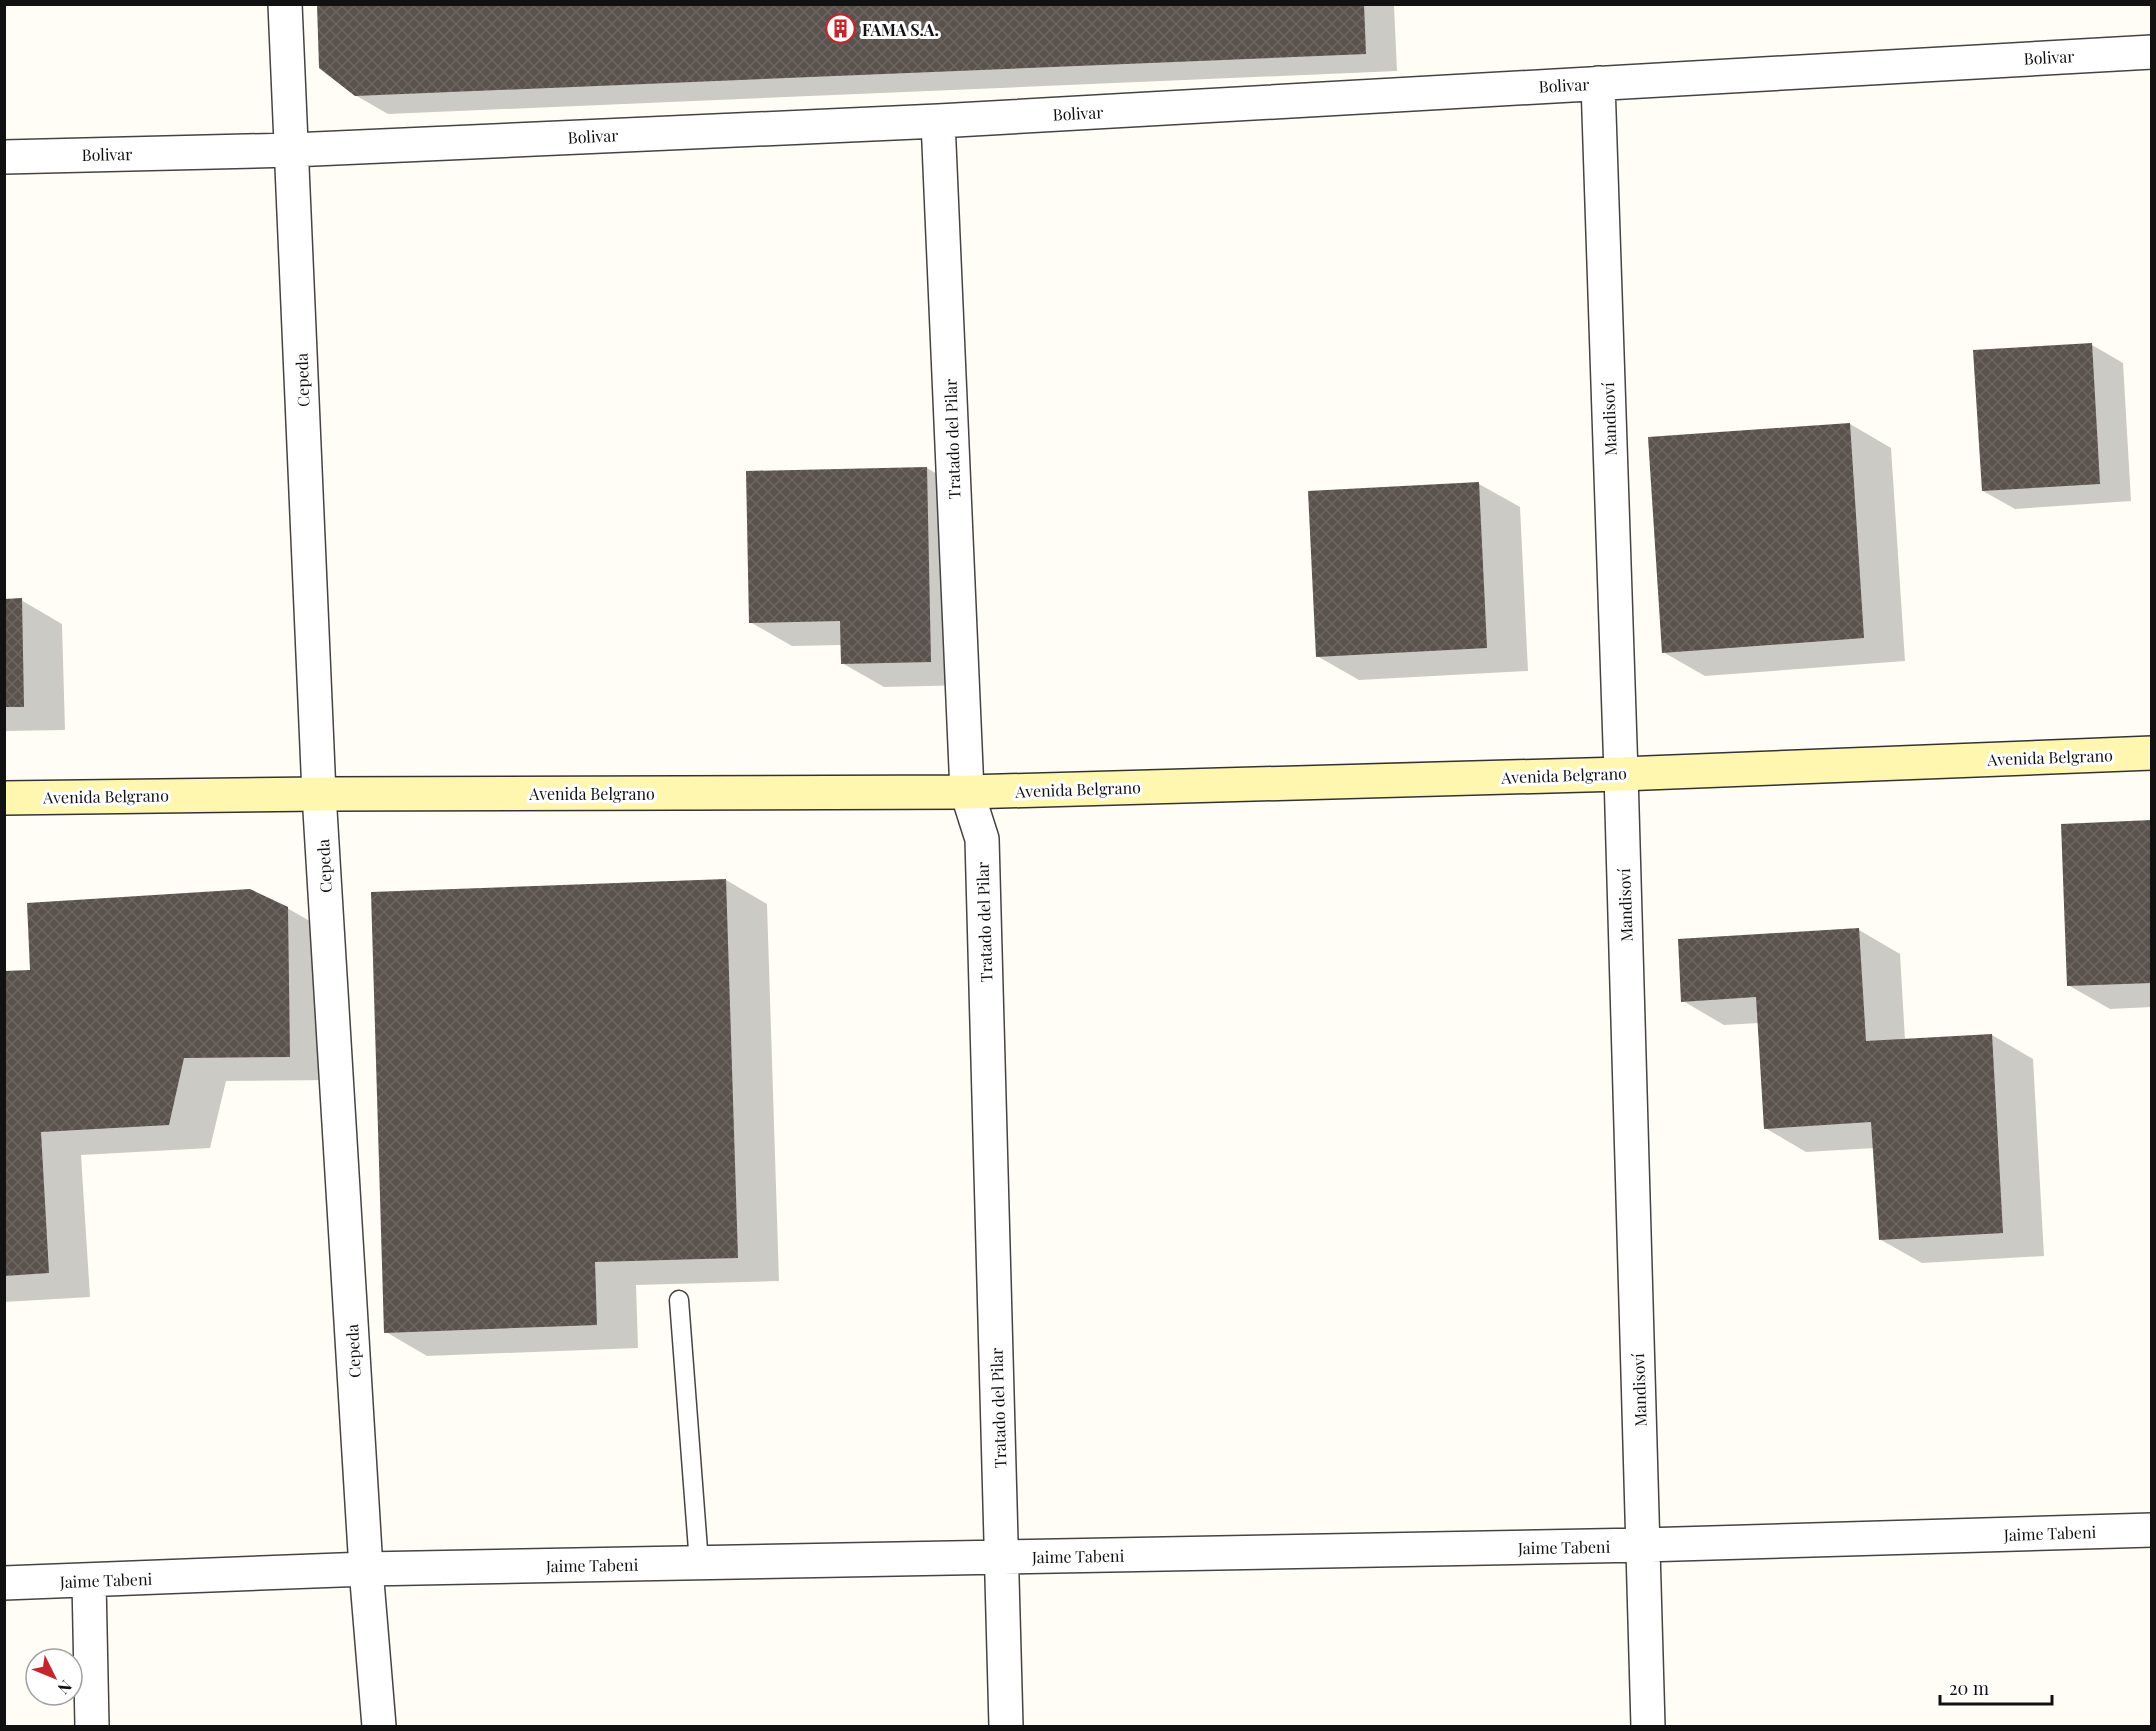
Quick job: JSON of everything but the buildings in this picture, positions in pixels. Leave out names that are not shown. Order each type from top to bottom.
[{"type":"main road","name":"Avenida Belgrano","points":[[4,798],[320,794],[967,792],[1621,774],[2151,753]]},
{"type":"street","name":"Cepeda","points":[[285,4],[320,794],[366,1569],[379,1726]]},
{"type":"street","name":"Bolivar","points":[[4,157],[292,150],[938,121],[2151,52]]},
{"type":"street","name":"Mandisoví","points":[[1598,83],[1621,774],[1648,1726]]},
{"type":"street","name":"Tratado del Pilar","points":[[938,121],[967,792],[982,839],[1006,1726]]},
{"type":"street","name":"Jaime Tabeni","points":[[4,1583],[366,1569],[1643,1545],[2151,1530]]},
{"type":"street","points":[[89,1581],[92,1726]]},
{"type":"lane","points":[[679,1300],[699,1563]]},
{"type":"place","name":"FAMA S.A.","points":[[841,29]]}]
